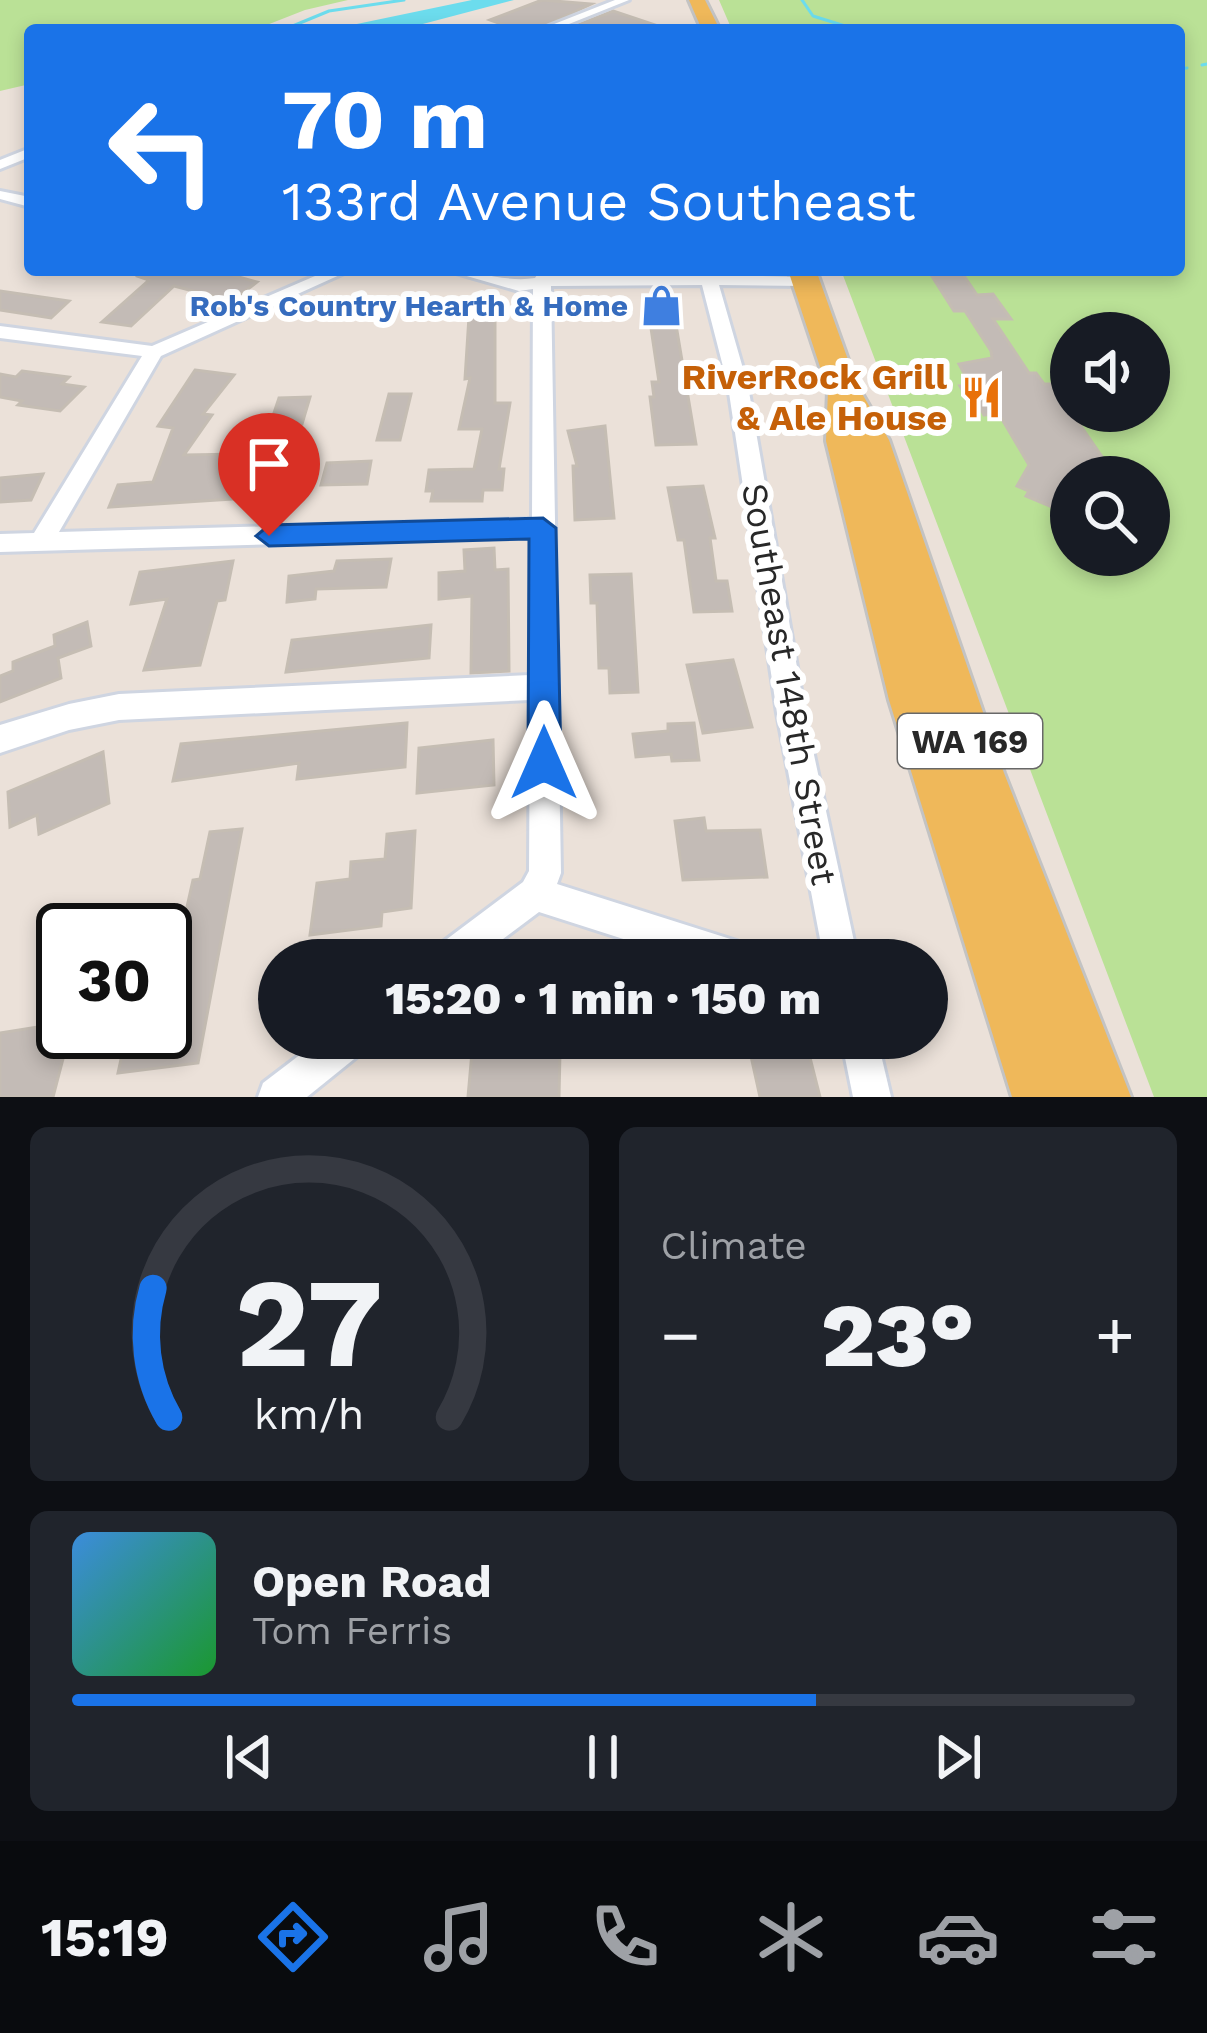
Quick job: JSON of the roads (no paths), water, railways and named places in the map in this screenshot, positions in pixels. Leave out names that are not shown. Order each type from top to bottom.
[{"type":"main road","name":"WA 169","points":[[804,276],[841,385],[872,440],[980,773],[1100,1097]]},
{"type":"main road","name":"WA 169","points":[[841,385],[843,441],[912,700],[1043,1097]]},
{"type":"street","points":[[560,24],[624,0]]},
{"type":"street","points":[[0,332],[154,352],[326,276]]},
{"type":"street","points":[[475,939],[535,895],[545,873],[545,276],[519,286],[478,276]]},
{"type":"street","name":"Southeast 148th Street","points":[[705,276],[737,386],[790,712],[838,939]]},
{"type":"street","points":[[41,542],[154,352]]},
{"type":"street","points":[[0,543],[543,528]]},
{"type":"street","points":[[0,739],[119,707],[545,687]]},
{"type":"street","points":[[535,895],[676,939]]},
{"type":"street","points":[[277,1097],[324,1059]]},
{"type":"street","points":[[864,1059],[872,1097]]},
{"type":"water","points":[[472,0],[514,0],[423,24],[357,24]]},
{"type":"waterway","points":[[298,24],[329,11],[404,0]]},
{"type":"waterway","points":[[802,0],[813,16],[839,24]]},
{"type":"waterway","points":[[1202,65],[1207,64]]},
{"type":"place","name":"Rob's Country Hearth & Home","points":[[662,306]]},
{"type":"place","name":"RiverRock Grill & Ale House","points":[[981,397]]}]
